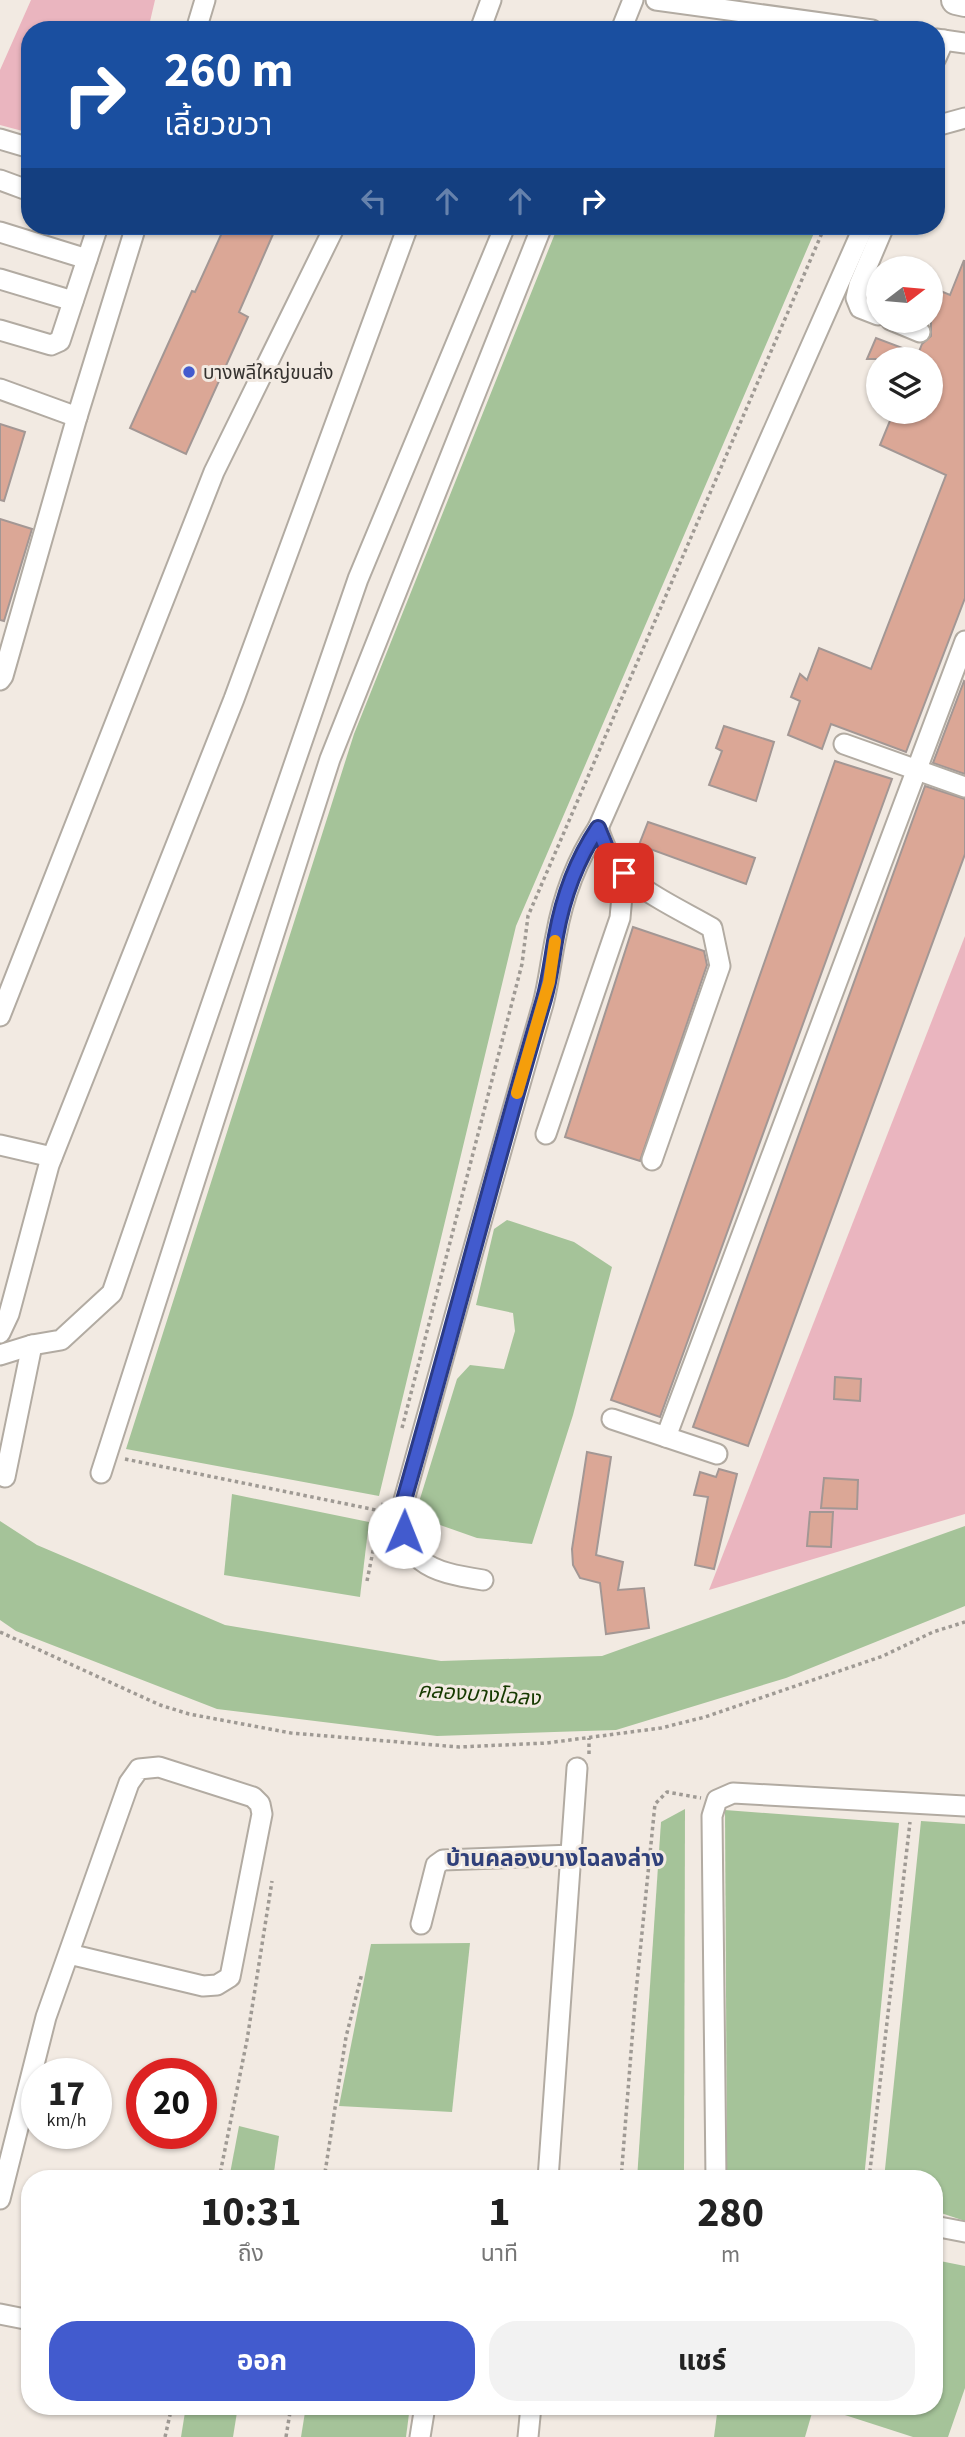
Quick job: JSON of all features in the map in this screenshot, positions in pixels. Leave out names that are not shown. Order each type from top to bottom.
[{"type":"highway","points":[[956,0],[965,2]]},
{"type":"street","points":[[199,21],[205,0]]},
{"type":"street","points":[[483,21],[491,0]]},
{"type":"street","points":[[624,21],[632,0]]},
{"type":"street","points":[[656,0],[807,21]]},
{"type":"street","points":[[945,40],[965,43]]},
{"type":"street","points":[[945,124],[965,118]]},
{"type":"street","points":[[0,139],[21,145]]},
{"type":"street","points":[[0,180],[21,188]]},
{"type":"street","points":[[0,232],[87,258]]},
{"type":"street","points":[[0,331],[51,345],[60,341],[95,235]]},
{"type":"street","points":[[0,680],[133,235]]},
{"type":"street","points":[[0,1016],[214,472],[331,235]]},
{"type":"street","points":[[0,1333],[9,1314],[52,1157],[234,699],[405,235]]},
{"type":"street","points":[[0,1355],[61,1340],[112,1293],[358,579],[501,235]]},
{"type":"street","points":[[101,1473],[330,759],[538,235]]},
{"type":"street","points":[[483,1580],[432,1569],[418,1558],[409,1546],[404,1532],[404,1500],[480,1219],[549,982],[556,935],[570,882],[582,853],[598,828],[860,235]]},
{"type":"street","points":[[871,256],[880,235]]},
{"type":"street","points":[[866,268],[856,298],[860,307],[866,310]]},
{"type":"street","points":[[0,279],[73,301]]},
{"type":"street","points":[[0,389],[77,417]]},
{"type":"street","points":[[666,1437],[965,641]]},
{"type":"street","points":[[844,744],[965,788]]},
{"type":"street","points":[[598,828],[609,855],[624,873],[639,885],[712,928],[720,966],[652,1160]]},
{"type":"street","points":[[546,1134],[620,918],[624,873]]},
{"type":"street","points":[[0,1145],[52,1157]]},
{"type":"street","points":[[5,1477],[32,1345]]},
{"type":"street","points":[[612,1419],[717,1454]]},
{"type":"street","points":[[0,2199],[46,2017],[129,1783],[139,1769],[159,1767],[253,1797],[260,1804],[262,1814],[230,1977],[218,1985],[203,1986],[69,1954]]},
{"type":"street","points":[[549,2170],[577,1768]]},
{"type":"street","points":[[716,2170],[712,1816],[717,1800],[733,1793],[965,1806]]},
{"type":"street","points":[[421,1924],[436,1866],[443,1860],[452,1857],[572,1855]]},
{"type":"street","points":[[943,2228],[965,2232]]},
{"type":"street","points":[[0,2314],[21,2318]]},
{"type":"street","points":[[420,2437],[424,2415]]},
{"type":"street","points":[[528,2437],[530,2415]]},
{"type":"path","points":[[401,1431],[522,964],[528,916],[821,235]]},
{"type":"path","points":[[123,1459],[381,1511]]},
{"type":"path","points":[[367,1581],[384,1498]]},
{"type":"path","points":[[0,1632],[160,1705],[189,1714],[291,1733],[459,1747],[547,1743],[661,1728],[705,1717],[883,1656],[933,1632],[965,1622]]},
{"type":"path","points":[[622,2170],[655,1804],[667,1792],[717,1800]]},
{"type":"path","points":[[870,2170],[912,1803]]},
{"type":"path","points":[[221,2170],[247,2040],[272,1881]]},
{"type":"path","points":[[325,2170],[345,2037],[362,1973]]},
{"type":"path","points":[[165,2437],[170,2415]]},
{"type":"path","points":[[286,2437],[290,2415]]},
{"type":"shaded area","points":[[31,0],[155,0],[150,21],[22,21]]},
{"type":"shaded area","points":[[21,23],[21,131],[0,125],[0,70]]},
{"type":"shaded area","points":[[965,936],[965,1514],[709,1590]]},
{"type":"water","points":[[554,235],[813,235],[516,926],[379,1496],[126,1449],[354,734]]},
{"type":"water","points":[[507,1220],[574,1242],[612,1267],[573,1415],[532,1544],[477,1538],[423,1519],[419,1502],[457,1379],[470,1365],[504,1369],[515,1331],[513,1313],[476,1305],[494,1229]]},
{"type":"water","points":[[232,1494],[369,1522],[360,1597],[224,1575]]},
{"type":"water","name":"คลองบางโฉลง","points":[[0,1521],[37,1545],[225,1625],[441,1661],[602,1656],[965,1526],[965,1606],[786,1678],[616,1730],[437,1736],[217,1709],[16,1631],[0,1620]]},
{"type":"water","points":[[685,1809],[684,2170],[638,2170],[661,1822]]},
{"type":"water","points":[[725,1810],[899,1823],[865,2170],[727,2170]]},
{"type":"water","points":[[921,1821],[965,1824],[965,2221],[943,2214],[943,2170],[885,2170]]},
{"type":"water","points":[[470,1943],[452,2112],[339,2106],[371,1944]]},
{"type":"water","points":[[239,2126],[279,2136],[274,2170],[231,2170]]},
{"type":"water","points":[[943,2262],[965,2266],[965,2388],[948,2437],[913,2437],[845,2415],[943,2415]]},
{"type":"water","points":[[185,2415],[237,2415],[233,2437],[181,2437]]},
{"type":"water","points":[[305,2415],[409,2415],[406,2437],[301,2437]]},
{"type":"water","points":[[717,2415],[811,2415],[805,2437],[714,2437]]},
{"type":"building","name":"บางพลีใหญ่ขนส่ง","points":[[221,235],[273,235],[239,312],[248,317],[186,454],[130,428],[192,291],[195,292]]},
{"type":"building","points":[[964,260],[965,598],[906,752],[831,724],[822,749],[788,735],[800,701],[791,697],[800,674],[807,680],[819,648],[871,669],[946,475],[880,445],[889,424],[943,424],[943,347],[921,347],[931,333],[943,333],[943,292],[950,295]]},
{"type":"building","points":[[876,338],[900,347],[872,347]]},
{"type":"building","points":[[0,424],[25,432],[4,501],[0,500]]},
{"type":"building","points":[[0,519],[32,529],[4,621],[0,620]]},
{"type":"building","points":[[965,682],[965,774],[933,763]]},
{"type":"building","points":[[724,726],[774,742],[756,801],[709,785],[722,751],[716,748]]},
{"type":"building","points":[[835,761],[892,779],[660,1417],[611,1400]]},
{"type":"building","points":[[925,786],[965,799],[965,854],[748,1446],[693,1427]]},
{"type":"building","points":[[648,822],[755,858],[746,884],[639,845]]},
{"type":"building","points":[[633,927],[704,951],[707,965],[640,1161],[565,1137]]},
{"type":"building","points":[[835,1377],[861,1379],[860,1401],[834,1399]]},
{"type":"building","points":[[587,1452],[611,1457],[596,1555],[623,1562],[618,1590],[644,1588],[649,1628],[606,1634],[600,1583],[580,1578],[573,1565],[572,1549]]},
{"type":"building","points":[[719,1469],[737,1474],[714,1569],[695,1565],[708,1497],[694,1495],[700,1472],[716,1477]]},
{"type":"building","points":[[824,1478],[858,1480],[857,1509],[821,1508]]},
{"type":"building","points":[[810,1512],[833,1512],[831,1547],[807,1546]]},
{"type":"slow traffic","points":[[517,1093],[549,982],[555,941]]},
{"type":"place","name":"บางพลีใหญ่ขนส่ง","points":[[189,372]]},
{"type":"district","name":"บ้านคลองบางโฉลงล่าง","points":[[555,1858]]},
{"type":"route","points":[[404,1532],[404,1500],[480,1219],[549,982],[556,935],[570,882],[582,853],[598,828],[609,855],[624,873]]}]
